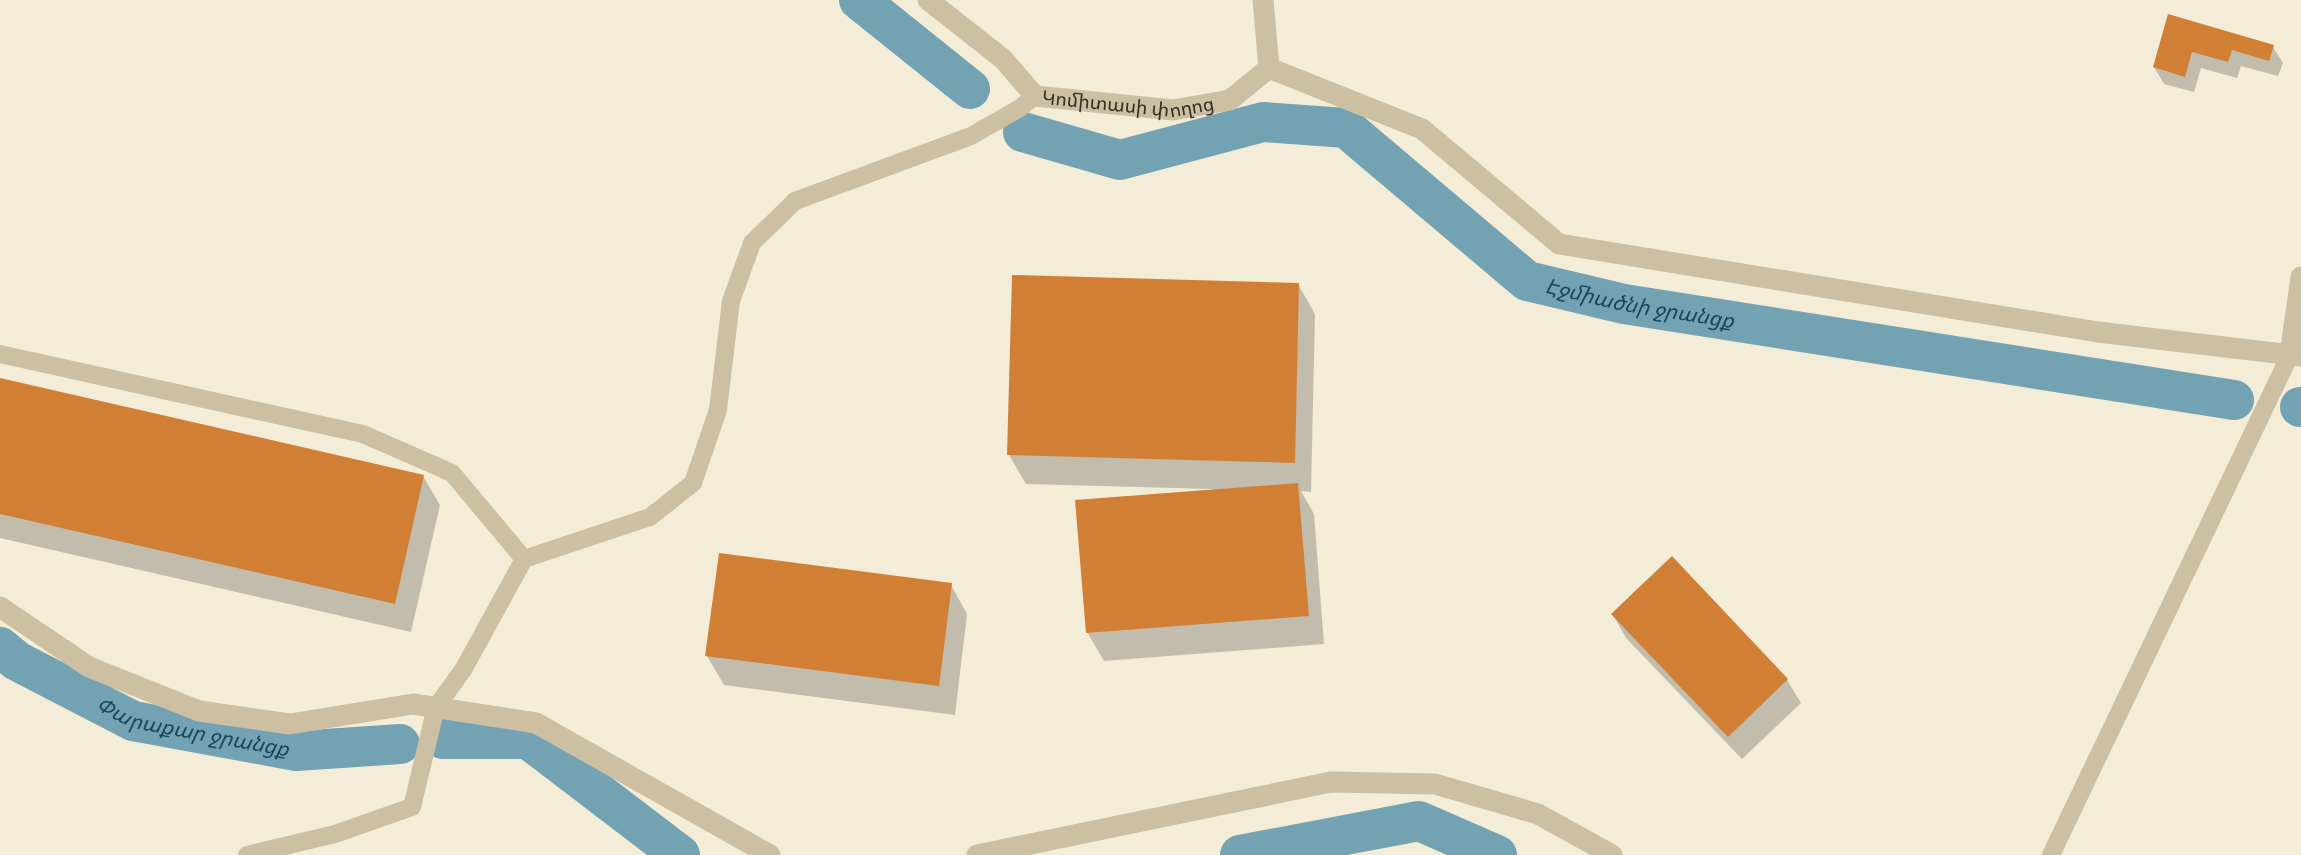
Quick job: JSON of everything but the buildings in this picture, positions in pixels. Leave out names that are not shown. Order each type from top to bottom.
[{"type":"street","name":"Կոմիտասի փողոց","points":[[928,0],[1003,59],[1035,96],[1172,110],[1230,100],[1269,68]]},
{"type":"street","points":[[1263,0],[1269,68],[1422,129],[1559,244],[2098,332],[2296,355],[2301,277]]},
{"type":"street","points":[[0,607],[89,667],[199,711],[290,724],[413,704],[536,723],[770,855]]},
{"type":"street","points":[[977,855],[1331,782],[1436,784],[1538,814],[1612,855]]},
{"type":"lane","points":[[247,855],[335,834],[412,807],[436,708],[463,670],[524,559],[650,517],[694,483],[718,410],[731,302],[752,243],[794,201],[971,136],[1020,108],[1035,96]]},
{"type":"lane","points":[[0,355],[363,435],[452,473],[524,559]]},
{"type":"lane","points":[[2051,855],[2296,355]]},
{"type":"waterway","name":"Էջմիածնի ջրանցք","points":[[859,0],[970,89]]},
{"type":"waterway","name":"Էջմիածնի ջրանցք","points":[[1023,132],[1120,160],[1263,122],[1346,128],[1527,281],[1624,304],[2234,400]]},
{"type":"waterway","name":"Փարաքար ջրանցք","points":[[0,647],[17,661],[133,721],[296,751],[400,744]]},
{"type":"waterway","name":"Փարաքար ջրանցք","points":[[443,739],[528,739],[680,855]]},
{"type":"waterway","name":"Փարաքար ջրանցք","points":[[1240,855],[1419,821],[1497,855]]}]
